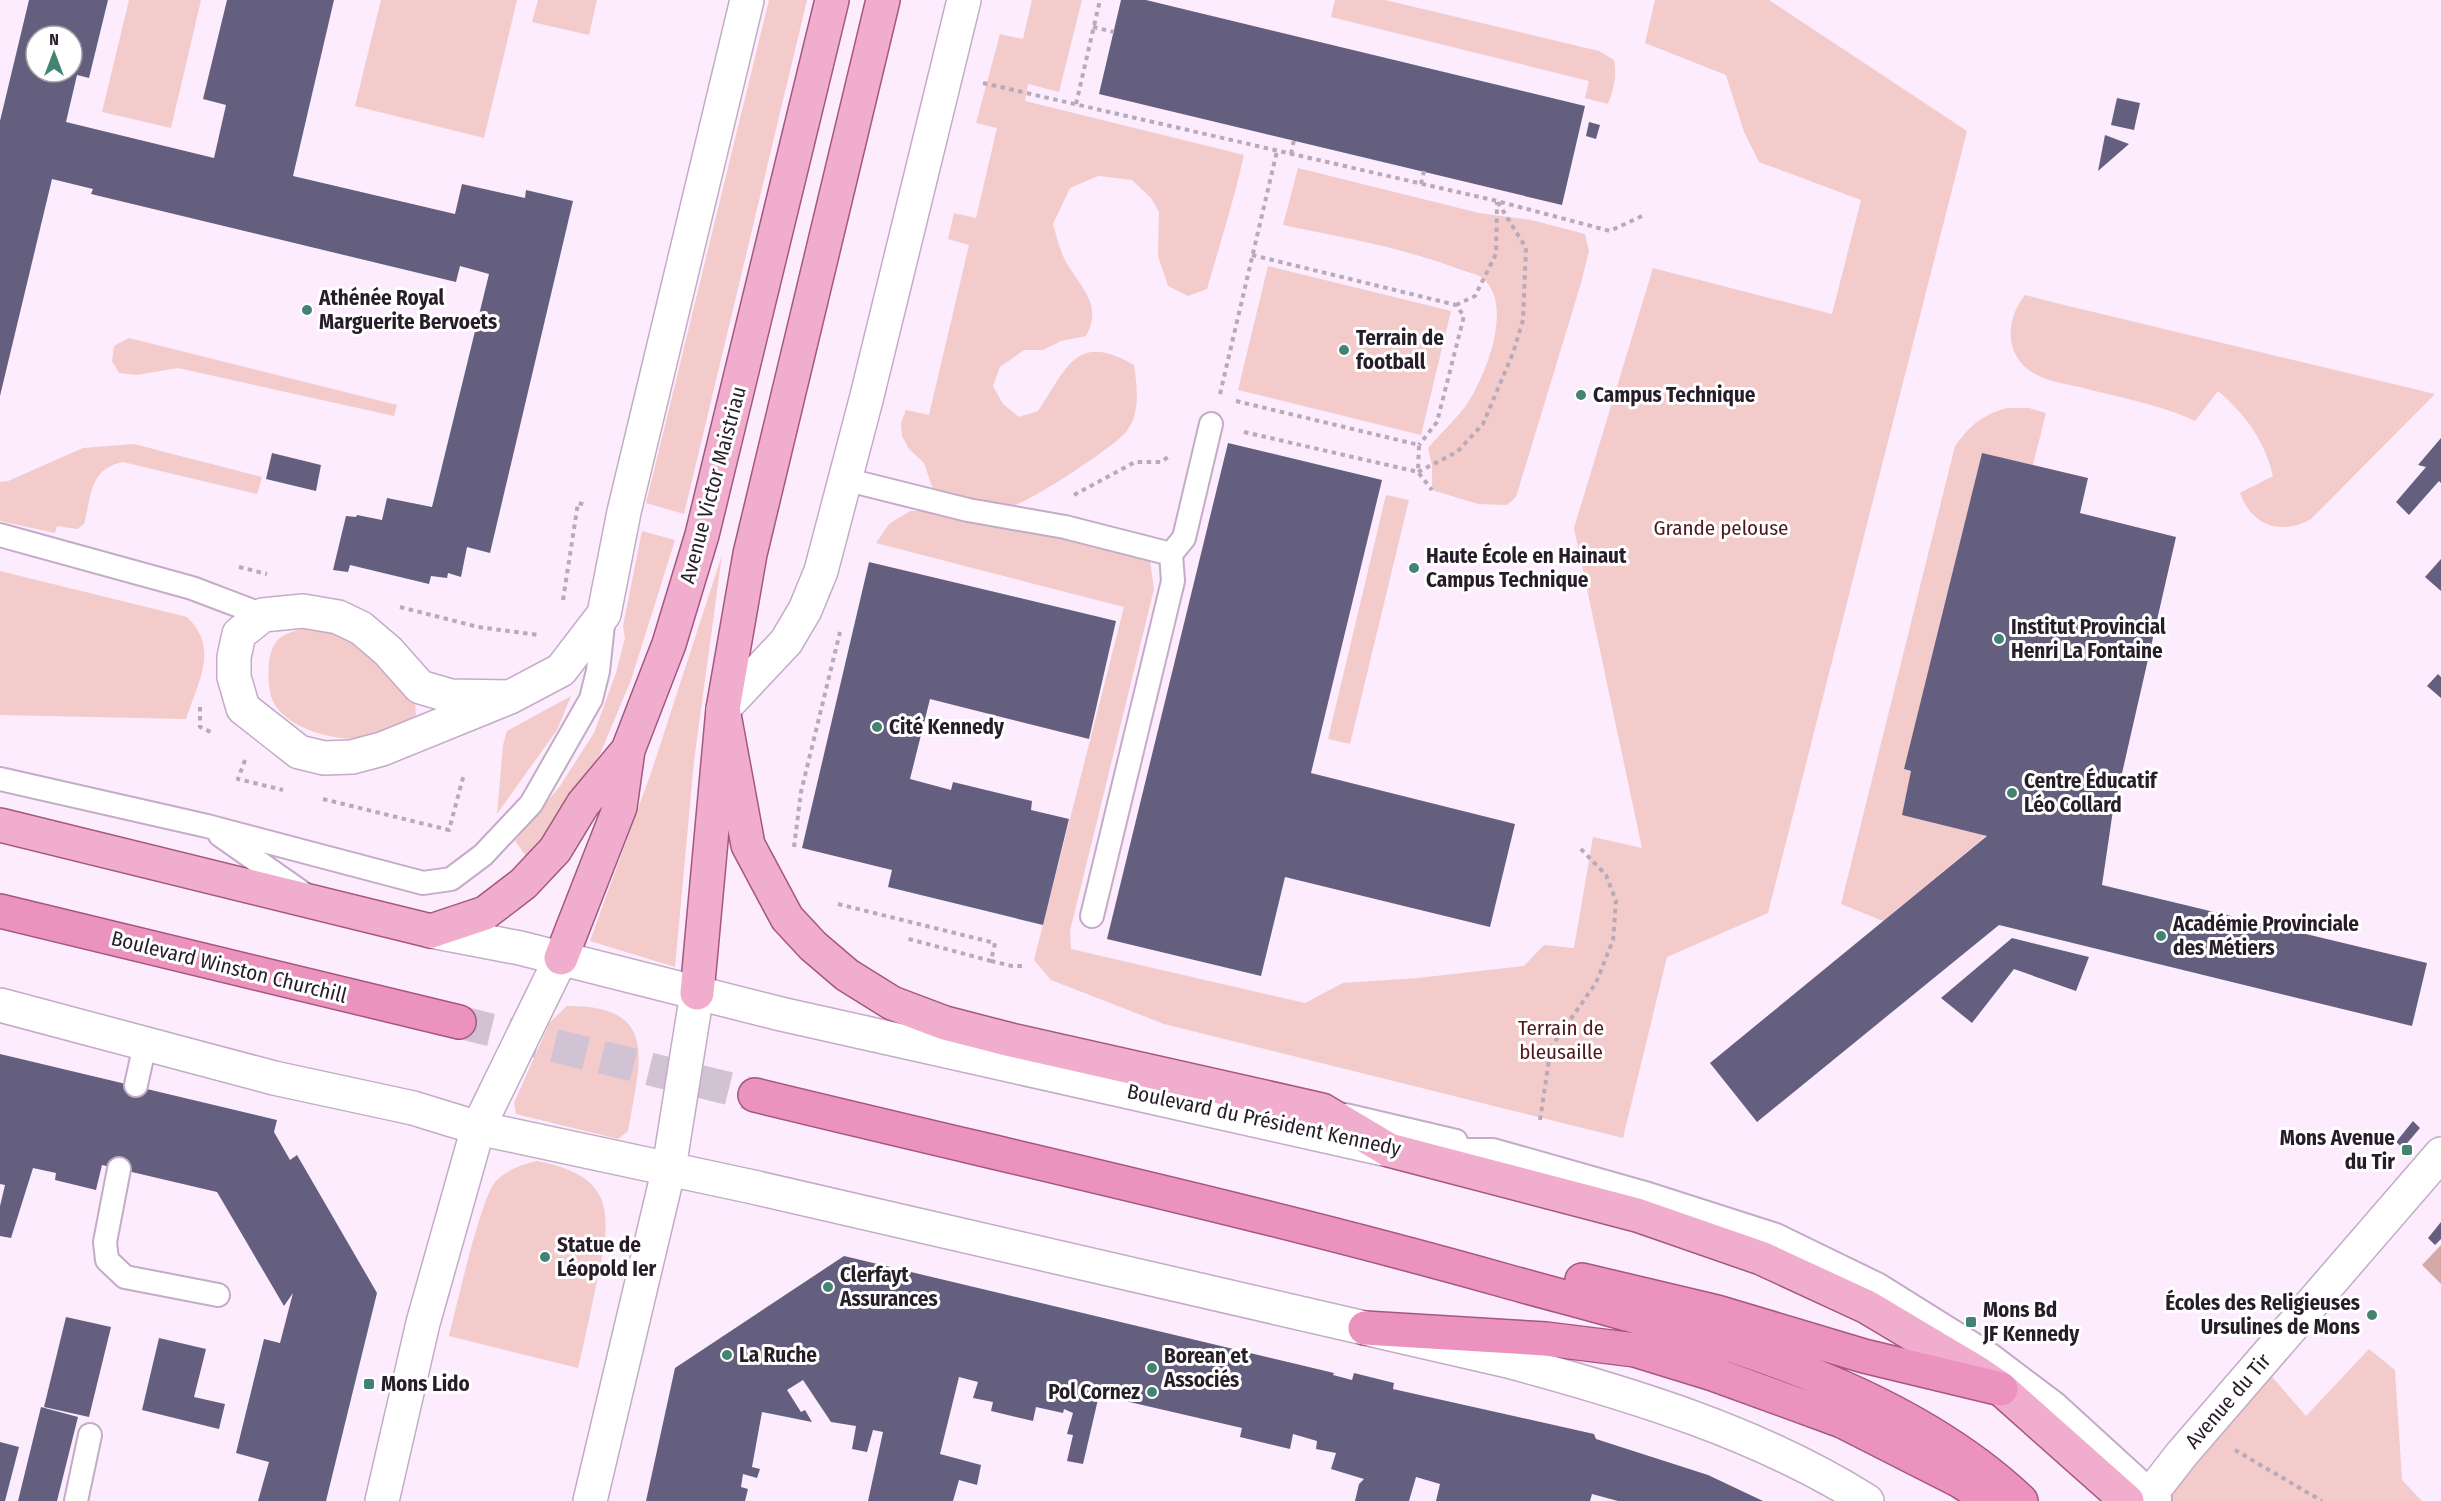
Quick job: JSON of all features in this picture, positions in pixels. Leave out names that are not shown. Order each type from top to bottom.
[{"type":"highway","name":"Boulevard Winston Churchill","points":[[0,911],[459,1022]]},
{"type":"highway","points":[[755,1095],[1382,1246],[1730,1343],[1856,1395],[1952,1445],[2021,1501]]},
{"type":"highway","points":[[1382,1246],[1527,1266],[1717,1312],[1864,1356],[2001,1389]]},
{"type":"highway","points":[[1365,1328],[1546,1339],[1635,1350],[1713,1374],[1842,1421],[1960,1481],[1991,1501]]},
{"type":"main road","name":"Avenue Victor Maistriau","points":[[561,958],[620,807],[628,750],[669,645],[702,535],[831,0]]},
{"type":"main road","points":[[697,993],[723,709],[750,554],[883,0]]},
{"type":"main road","points":[[723,709],[748,845],[786,918],[813,946],[847,975],[892,1003],[945,1023],[1322,1110],[1389,1150],[1637,1215],[1761,1258],[1867,1307],[1976,1372],[2142,1498]]},
{"type":"main road","points":[[0,825],[431,931],[485,913],[523,884],[555,850],[583,804],[628,750]]},
{"type":"street","points":[[510,697],[451,696],[420,687],[388,651],[361,628],[338,617],[303,611],[263,615],[239,634],[234,657],[234,677],[243,708],[299,752],[324,758],[352,757],[382,749],[510,697],[561,670],[604,614],[624,512],[747,0]]},
{"type":"street","points":[[723,709],[786,642],[805,609],[821,571],[866,400],[964,0]]},
{"type":"street","name":"Boulevard du Président Kennedy","points":[[431,931],[561,958],[781,1014],[1389,1150]]},
{"type":"street","points":[[382,1501],[423,1323],[478,1128],[561,958]]},
{"type":"street","points":[[590,1501],[669,1168],[697,993]]},
{"type":"street","points":[[0,1005],[274,1078],[413,1108],[478,1128],[669,1168],[1512,1362],[1610,1389],[1719,1428],[1825,1474],[1867,1501]]},
{"type":"street","name":"Avenue du Tir","points":[[2142,1498],[2441,1154]]},
{"type":"lane","points":[[1092,916],[1173,581],[1171,554],[1184,538],[1211,424]]},
{"type":"lane","points":[[844,479],[968,510],[1065,527],[1171,554]]},
{"type":"lane","points":[[0,536],[192,588],[263,615]]},
{"type":"lane","points":[[0,779],[207,826],[423,883],[451,879],[483,855],[531,804],[579,724],[591,699],[598,671],[604,614]]},
{"type":"lane","points":[[207,826],[316,903]]},
{"type":"lane","points":[[136,1085],[145,1044]]},
{"type":"lane","points":[[1322,1110],[1492,1150]]},
{"type":"lane","name":"Boulevard du Président Kennedy","points":[[1389,1150],[1492,1150],[1645,1192],[1776,1235],[1888,1290],[1962,1335],[2056,1404],[2142,1498]]},
{"type":"lane","points":[[119,1169],[105,1242],[107,1260],[125,1277],[218,1295]]},
{"type":"lane","name":"Boulevard du Président Kennedy","points":[[2001,1389],[2056,1404]]},
{"type":"lane","points":[[76,1501],[90,1435]]},
{"type":"path","points":[[1076,104],[1100,0]]},
{"type":"path","points":[[1093,27],[1114,32]]},
{"type":"path","points":[[945,74],[1497,201],[1610,231],[1642,216]]},
{"type":"path","points":[[1291,154],[1294,140]]},
{"type":"path","points":[[1277,151],[1219,397],[1419,445]]},
{"type":"path","points":[[1420,184],[1424,171]]},
{"type":"path","points":[[1456,305],[1475,296],[1496,254],[1497,201]]},
{"type":"path","points":[[1418,472],[1456,452],[1482,424],[1514,353],[1523,320],[1526,248],[1497,201]]},
{"type":"path","points":[[1252,255],[1456,305],[1464,315],[1437,422],[1419,445],[1418,472]]},
{"type":"path","points":[[1012,518],[1058,504],[1134,462],[1161,462],[1211,424],[1418,472],[1432,490]]},
{"type":"path","points":[[793,853],[801,792],[842,624]]},
{"type":"path","points":[[316,798],[449,830],[464,774]]},
{"type":"path","points":[[238,779],[293,792]]},
{"type":"path","points":[[1540,1120],[1551,1047],[1596,983],[1613,940],[1616,901],[1605,875],[1580,848]]},
{"type":"path","points":[[838,904],[995,944],[992,961]]},
{"type":"path","points":[[905,938],[1012,966],[1025,966]]},
{"type":"path","points":[[2217,1414],[2226,1445],[2322,1501]]},
{"type":"green space","points":[[129,0],[201,0],[171,128],[102,112]]},
{"type":"green space","points":[[381,0],[517,0],[484,138],[355,106]]},
{"type":"green space","points":[[538,0],[597,0],[589,35],[532,22]]},
{"type":"green space","points":[[769,0],[807,0],[684,514],[646,503]]},
{"type":"green space","points":[[1032,0],[1082,0],[1059,92],[1028,84],[1025,101],[1244,155],[1207,289],[1188,296],[1168,286],[1158,256],[1159,212],[1151,198],[1132,180],[1098,176],[1070,188],[1053,224],[1063,256],[1090,303],[1091,324],[1086,336],[1061,341],[1043,350],[1024,350],[1000,367],[993,386],[1003,404],[1019,417],[1038,411],[1057,381],[1075,359],[1086,353],[1099,352],[1114,355],[1134,365],[1137,400],[1131,425],[1119,439],[1089,461],[1035,496],[1020,503],[1002,506],[974,502],[939,490],[937,501],[924,463],[909,449],[902,436],[901,423],[906,410],[929,415],[969,245],[948,239],[954,213],[976,218],[997,128],[976,123],[1000,34],[1023,39]]},
{"type":"green space","points":[[1335,0],[1385,0],[1599,51],[1614,60],[1612,93],[1608,104],[1585,98],[1589,81],[1331,17]]},
{"type":"green space","name":"Grande pelouse","points":[[1655,0],[1769,0],[1967,131],[1768,913],[1667,957],[1623,1138],[1164,1024],[1051,980],[1034,960],[1124,607],[876,543],[889,524],[910,511],[935,511],[1064,537],[1150,561],[1154,589],[1070,931],[1071,949],[1305,1003],[1343,983],[1418,978],[1524,966],[1544,945],[1574,948],[1593,837],[1642,848],[1574,528],[1653,268],[1832,314],[1861,200],[1759,162],[1744,132],[1726,75],[1645,43]]},
{"type":"green space","points":[[1298,168],[1479,213],[1531,220],[1585,234],[1589,251],[1581,283],[1516,497],[1507,505],[1478,504],[1432,490],[1432,465],[1428,448],[1465,407],[1481,378],[1494,341],[1497,322],[1496,304],[1491,289],[1481,277],[1413,254],[1283,225]]},
{"type":"green space","name":"Terrain de football","points":[[1268,266],[1451,311],[1421,435],[1238,390]]},
{"type":"green space","points":[[2025,295],[2435,394],[2311,519],[2289,527],[2269,525],[2252,513],[2240,493],[2273,476],[2269,463],[2253,429],[2228,400],[2218,391],[2195,421],[2153,405],[2039,376],[2027,369],[2019,360],[2011,339],[2013,316]]},
{"type":"green space","points":[[129,338],[397,405],[394,416],[178,368],[137,375],[119,373],[112,361],[114,346]]},
{"type":"green space","points":[[2007,408],[2029,408],[2046,413],[2033,465],[1983,454],[1904,769],[1911,771],[1986,836],[1883,921],[1841,904],[1955,446],[1977,422]]},
{"type":"green space","points":[[134,444],[262,477],[257,494],[123,462],[112,465],[98,477],[91,493],[84,524],[77,529],[57,526],[55,533],[0,521],[0,482],[8,481],[83,448]]},
{"type":"green space","points":[[1386,495],[1409,500],[1350,744],[1328,739]]},
{"type":"green space","points":[[642,531],[675,540],[631,680],[600,754],[559,821],[526,856],[515,841],[560,786],[594,733],[616,673],[625,638],[623,626]]},
{"type":"green space","points":[[722,555],[694,761],[675,967],[590,941],[651,773]]},
{"type":"green space","points":[[0,571],[187,617],[197,629],[204,653],[200,678],[186,719],[0,715]]},
{"type":"green space","points":[[323,625],[357,636],[415,697],[416,718],[379,736],[347,739],[317,733],[302,727],[279,710],[272,699],[268,676],[273,647],[280,638],[288,634]]},
{"type":"green space","points":[[571,696],[557,730],[497,814],[503,745],[507,731]]},
{"type":"green space","points":[[567,1006],[597,1008],[618,1016],[631,1027],[637,1043],[639,1062],[628,1131],[618,1139],[516,1114],[514,1103],[550,1022]]},
{"type":"green space","points":[[537,1161],[563,1168],[582,1177],[595,1188],[602,1202],[605,1236],[602,1257],[578,1368],[449,1336],[476,1230],[490,1191],[505,1173]]},
{"type":"green space","points":[[2369,1349],[2395,1370],[2402,1480],[2422,1501],[2162,1501],[2261,1364],[2306,1416]]},
{"type":"shaded area","points":[[2441,1245],[2441,1284],[2422,1265]]},
{"type":"building","points":[[29,0],[108,0],[89,78],[84,77],[84,24],[24,24],[24,84],[75,84],[66,122],[214,158],[226,105],[203,99],[227,0],[334,0],[293,176],[455,214],[462,184],[525,198],[526,190],[573,201],[490,553],[467,547],[461,577],[448,573],[447,578],[431,576],[429,584],[350,565],[348,572],[333,570],[346,516],[356,517],[357,515],[382,520],[387,498],[432,507],[489,274],[460,266],[456,282],[91,194],[93,189],[52,179],[0,396],[0,121]]},
{"type":"building","points":[[1121,0],[1146,0],[1585,106],[1562,205],[1099,94]]},
{"type":"building","points":[[2117,98],[2140,103],[2134,130],[2111,125]]},
{"type":"building","points":[[1589,122],[1600,125],[1596,139],[1586,136]]},
{"type":"building","points":[[2105,135],[2129,144],[2098,171]]},
{"type":"building","points":[[2441,438],[2441,483],[2439,481],[2409,515],[2396,502],[2426,467],[2418,465]]},
{"type":"building","points":[[1228,443],[1382,480],[1311,773],[1515,824],[1490,927],[1285,877],[1261,976],[1107,939]]},
{"type":"building","points":[[272,453],[321,465],[316,491],[266,479]]},
{"type":"building","name":"Centre Éducatif Léo Collard","points":[[1982,453],[2088,478],[2080,513],[2176,537],[2112,817],[2102,885],[2427,963],[2412,1026],[1999,925],[1757,1122],[1710,1063],[1987,836],[1902,815],[1911,771],[1904,769]]},
{"type":"building","points":[[2441,559],[2441,591],[2425,577]]},
{"type":"building","name":"Cité Kennedy","points":[[869,562],[1116,621],[1089,739],[930,699],[910,779],[951,790],[953,782],[1032,801],[1031,810],[1069,819],[1043,925],[888,887],[892,870],[802,848]]},
{"type":"building","points":[[2438,674],[2441,677],[2441,698],[2427,686]]},
{"type":"building","points":[[2012,938],[2089,957],[2076,991],[2014,969],[1972,1023],[1941,998]]},
{"type":"building","points":[[0,1054],[277,1120],[274,1132],[290,1160],[297,1155],[377,1293],[326,1501],[258,1501],[269,1462],[236,1453],[264,1339],[280,1343],[293,1293],[284,1306],[217,1192],[102,1165],[96,1190],[55,1180],[56,1173],[33,1168],[11,1238],[0,1236],[0,1206],[5,1185],[0,1184]]},
{"type":"building","points":[[2413,1121],[2420,1128],[2403,1148],[2396,1142]]},
{"type":"building","points":[[2441,1222],[2441,1239],[2435,1245],[2428,1238]]},
{"type":"building","points":[[844,1256],[1334,1373],[1333,1375],[1352,1380],[1354,1373],[1394,1383],[1393,1389],[1594,1434],[1596,1439],[1708,1475],[1763,1501],[1618,1501],[1592,1494],[1590,1501],[1436,1501],[1440,1484],[1416,1477],[1409,1501],[1355,1501],[1359,1484],[1364,1479],[1331,1469],[1336,1453],[1316,1449],[1317,1441],[1293,1434],[1290,1449],[1240,1437],[1242,1428],[1099,1395],[1083,1464],[1067,1461],[1073,1435],[1067,1434],[1073,1413],[1064,1409],[1063,1413],[1036,1407],[1033,1421],[991,1411],[993,1402],[973,1398],[978,1382],[959,1377],[940,1454],[981,1465],[977,1485],[959,1480],[953,1501],[868,1501],[883,1432],[873,1430],[867,1452],[852,1449],[856,1426],[831,1422],[803,1380],[787,1390],[801,1412],[805,1410],[812,1422],[762,1412],[752,1467],[760,1469],[757,1478],[743,1474],[741,1487],[748,1489],[745,1501],[646,1501],[675,1368]]},
{"type":"building","points":[[66,1317],[111,1327],[89,1417],[44,1407]]},
{"type":"building","points":[[159,1338],[206,1349],[194,1397],[225,1404],[219,1429],[142,1410]]},
{"type":"building","points":[[41,1407],[78,1417],[57,1501],[18,1501]]},
{"type":"building","points":[[0,1442],[19,1447],[5,1501],[0,1501]]},
{"type":"tunnel","points":[[459,1022],[755,1095]]},
{"type":"place","name":"Athénée Royal Marguerite Bervoets","points":[[307,310]]},
{"type":"place","name":"Terrain de football","points":[[1344,350]]},
{"type":"place","name":"Campus Technique","points":[[1581,395]]},
{"type":"place","name":"Haute École en Hainaut Campus Technique","points":[[1414,568]]},
{"type":"place","name":"Institut Provincial Henri La Fontaine","points":[[1999,639]]},
{"type":"place","name":"Cité Kennedy","points":[[877,727]]},
{"type":"place","name":"Centre Éducatif Léo Collard","points":[[2012,793]]},
{"type":"place","name":"Académie Provinciale des Métiers","points":[[2161,936]]},
{"type":"place","name":"Mons Avenue du Tir","points":[[2407,1150]]},
{"type":"place","name":"Statue de Léopold Ier","points":[[545,1257]]},
{"type":"place","name":"Clerfayt Assurances","points":[[828,1287]]},
{"type":"place","name":"Écoles des Religieuses Ursulines de Mons","points":[[2372,1315]]},
{"type":"place","name":"Mons Bd JF Kennedy","points":[[1971,1322]]},
{"type":"place","name":"La Ruche","points":[[727,1355]]},
{"type":"place","name":"Borean et Associés","points":[[1152,1368]]},
{"type":"place","name":"Mons Lido","points":[[369,1384]]},
{"type":"place","name":"Pol Cornez","points":[[1152,1392]]},
{"type":"park label","name":"Terrain de bleusaille","points":[[1561,1040]]}]
